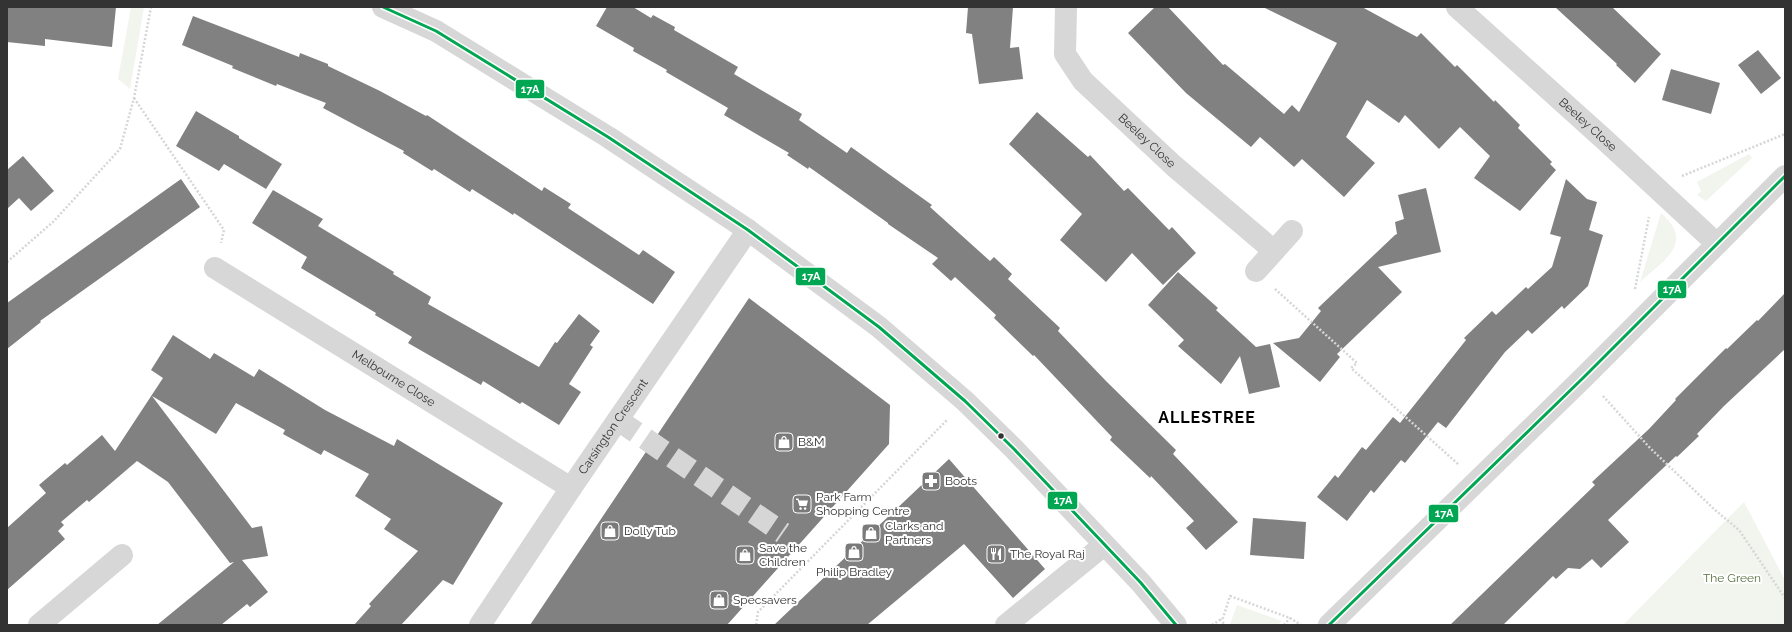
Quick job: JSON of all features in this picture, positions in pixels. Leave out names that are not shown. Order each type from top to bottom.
[{"type":"street","points":[[383,7],[436,31],[479,56],[608,137],[748,230],[879,327],[965,402],[1014,449],[1141,583],[1176,625]]},
{"type":"street","name":"Beeley Close","points":[[1066,7],[1065,54],[1083,81],[1174,166],[1274,251]]},
{"type":"street","name":"Beeley Close","points":[[1456,7],[1606,140],[1718,244]]},
{"type":"street","points":[[1329,625],[1583,378],[1785,176]]},
{"type":"street","name":"Carsington Crescent","points":[[480,625],[571,488],[748,230]]},
{"type":"street","points":[[1256,271],[1292,231]]},
{"type":"street","name":"Melbourne Close","points":[[215,268],[571,488]]},
{"type":"street","points":[[1006,625],[1104,545]]},
{"type":"street","points":[[39,625],[122,555]]},
{"type":"path","points":[[7,262],[53,222],[120,149],[134,98],[151,7]]},
{"type":"path","points":[[134,98],[224,230],[215,268]]},
{"type":"path","points":[[1274,251],[1275,288],[1357,363],[1351,368],[1477,481]]},
{"type":"path","points":[[1583,378],[1600,392],[1650,448],[1715,510],[1739,530],[1785,598]]},
{"type":"path","points":[[756,625],[758,612],[965,402]]},
{"type":"path","points":[[1212,625],[1223,618],[1230,596],[1290,618],[1301,625]]},
{"type":"path","points":[[1284,625],[1290,618]]},
{"type":"path","points":[[1220,619],[1225,625]]},
{"type":"green space","points":[[131,7],[144,7],[130,89],[118,79]]},
{"type":"green space","points":[[1749,154],[1752,158],[1706,201],[1697,195],[1701,191],[1697,182]]},
{"type":"green space","points":[[1661,213],[1671,224],[1675,233],[1676,242],[1666,258],[1640,282]]},
{"type":"green space","name":"The Green","points":[[1744,502],[1785,580],[1785,625],[1623,625]]},
{"type":"green space","points":[[1237,605],[1282,621],[1278,625],[1230,625]]},
{"type":"building","points":[[7,7],[116,7],[112,47],[45,39],[45,46],[7,42]]},
{"type":"building","points":[[607,7],[633,7],[651,18],[653,15],[675,27],[674,30],[738,67],[734,74],[802,114],[799,120],[847,153],[851,147],[932,205],[930,207],[990,261],[994,257],[1012,274],[1008,279],[1060,328],[1058,331],[1176,450],[1173,454],[1238,522],[1206,550],[1186,528],[1194,521],[1151,476],[1150,478],[1110,440],[1112,437],[1034,355],[1033,356],[994,318],[996,315],[955,277],[951,281],[932,264],[938,258],[809,167],[808,169],[787,155],[789,153],[724,115],[728,108],[666,72],[667,70],[633,51],[634,48],[596,26]]},
{"type":"building","points":[[968,7],[1013,7],[1010,48],[1019,47],[1023,79],[979,84],[972,34],[966,33]]},
{"type":"building","points":[[1155,7],[1168,7],[1223,65],[1225,64],[1284,114],[1292,105],[1299,112],[1337,43],[1263,7],[1362,7],[1417,37],[1421,33],[1455,67],[1457,65],[1494,102],[1495,100],[1520,125],[1518,128],[1552,162],[1550,164],[1556,170],[1520,211],[1474,178],[1490,156],[1460,127],[1439,149],[1405,115],[1399,123],[1367,100],[1346,137],[1375,163],[1344,197],[1302,159],[1294,167],[1260,137],[1251,147],[1186,93],[1128,33]]},
{"type":"building","points":[[1555,7],[1612,7],[1661,54],[1635,83],[1616,65],[1617,64]]},
{"type":"building","points":[[193,16],[299,57],[300,53],[328,64],[328,66],[380,91],[426,116],[427,115],[542,191],[544,187],[571,204],[568,208],[639,255],[643,250],[675,272],[653,304],[514,213],[513,215],[472,189],[470,192],[434,169],[432,171],[403,153],[404,151],[323,108],[326,103],[277,84],[276,86],[182,45]]},
{"type":"building","points":[[1758,50],[1781,78],[1761,94],[1738,65]]},
{"type":"building","points":[[1671,69],[1720,83],[1711,114],[1662,100]]},
{"type":"building","points":[[196,111],[239,136],[239,138],[282,164],[266,189],[224,164],[219,171],[176,146]]},
{"type":"building","points":[[1037,112],[1088,157],[1090,155],[1124,191],[1128,188],[1169,230],[1172,227],[1196,253],[1163,285],[1132,253],[1106,282],[1060,240],[1082,214],[1009,144]]},
{"type":"building","points":[[23,156],[54,191],[31,211],[19,198],[7,209],[7,170]]},
{"type":"building","points":[[181,179],[200,207],[40,321],[41,322],[7,349],[7,303]]},
{"type":"building","points":[[1566,179],[1587,199],[1597,202],[1589,230],[1603,235],[1588,286],[1564,309],[1562,306],[1532,334],[1528,330],[1505,352],[1446,428],[1438,422],[1405,463],[1401,460],[1374,493],[1371,490],[1347,521],[1317,497],[1335,475],[1338,478],[1362,447],[1366,450],[1393,417],[1400,423],[1466,340],[1464,338],[1492,311],[1496,315],[1526,287],[1528,289],[1552,267],[1561,237],[1550,234]]},
{"type":"building","points":[[1426,188],[1441,252],[1378,267],[1402,292],[1337,354],[1340,357],[1320,382],[1273,343],[1299,338],[1321,311],[1318,308],[1397,234],[1395,222],[1404,219],[1398,195]]},
{"type":"building","points":[[273,190],[323,219],[318,226],[394,272],[393,274],[431,297],[428,304],[539,367],[555,342],[557,343],[579,314],[600,331],[590,345],[593,347],[569,384],[581,392],[559,425],[522,402],[520,404],[483,381],[481,385],[408,343],[412,337],[375,315],[376,313],[301,268],[307,257],[252,223]]},
{"type":"building","points":[[1178,272],[1218,308],[1216,310],[1256,347],[1270,344],[1280,387],[1249,394],[1240,356],[1221,384],[1178,346],[1184,340],[1148,305]]},
{"type":"building","points":[[1785,293],[1785,349],[1724,406],[1697,434],[1699,436],[1608,520],[1629,542],[1601,568],[1592,559],[1580,569],[1568,568],[1556,579],[1553,576],[1503,625],[1450,625],[1595,485],[1592,482],[1649,429],[1676,400],[1675,399],[1726,348],[1727,349],[1757,320],[1758,321]]},
{"type":"building","points":[[749,298],[890,405],[889,444],[727,625],[530,625]]},
{"type":"building","points":[[173,335],[210,359],[214,353],[254,377],[259,369],[325,410],[394,446],[397,439],[503,503],[453,585],[443,580],[401,625],[354,625],[371,606],[369,604],[418,551],[384,529],[391,519],[355,496],[369,474],[324,450],[321,455],[283,434],[285,430],[236,403],[216,434],[152,396],[252,528],[262,526],[268,556],[242,560],[268,592],[250,607],[247,604],[221,625],[157,625],[234,562],[230,563],[168,482],[137,461],[89,502],[87,500],[61,522],[64,525],[58,531],[65,539],[7,590],[7,528],[46,493],[39,485],[65,463],[67,465],[102,435],[115,451],[163,378],[151,370]]},
{"type":"building","points":[[949,459],[1045,569],[1013,598],[964,544],[867,625],[774,625]]},
{"type":"building","points":[[1253,518],[1306,522],[1304,559],[1250,555]]},
{"type":"tunnel","points":[[618,420],[783,533]]},
{"type":"transit line","name":"17A","points":[[383,7],[436,31],[608,137],[748,230],[879,327],[965,401],[1014,449],[1141,583],[1176,625]]},
{"type":"transit line","name":"17A","points":[[1329,625],[1583,378],[1785,176]]},
{"type":"place","name":"B&M","points":[[784,442]]},
{"type":"place","name":"Boots","points":[[931,481]]},
{"type":"place","name":"Park Farm Shopping Centre","points":[[802,504]]},
{"type":"place","name":"Dolly Tub","points":[[610,531]]},
{"type":"place","name":"Clarks and Partners","points":[[871,533]]},
{"type":"place","name":"Philip Bradley","points":[[854,552]]},
{"type":"place","name":"The Royal Raj","points":[[996,554]]},
{"type":"place","name":"Save the Children","points":[[745,555]]},
{"type":"place","name":"Specsavers","points":[[719,600]]},
{"type":"district","name":"ALLESTREE","points":[[1207,417]]}]
